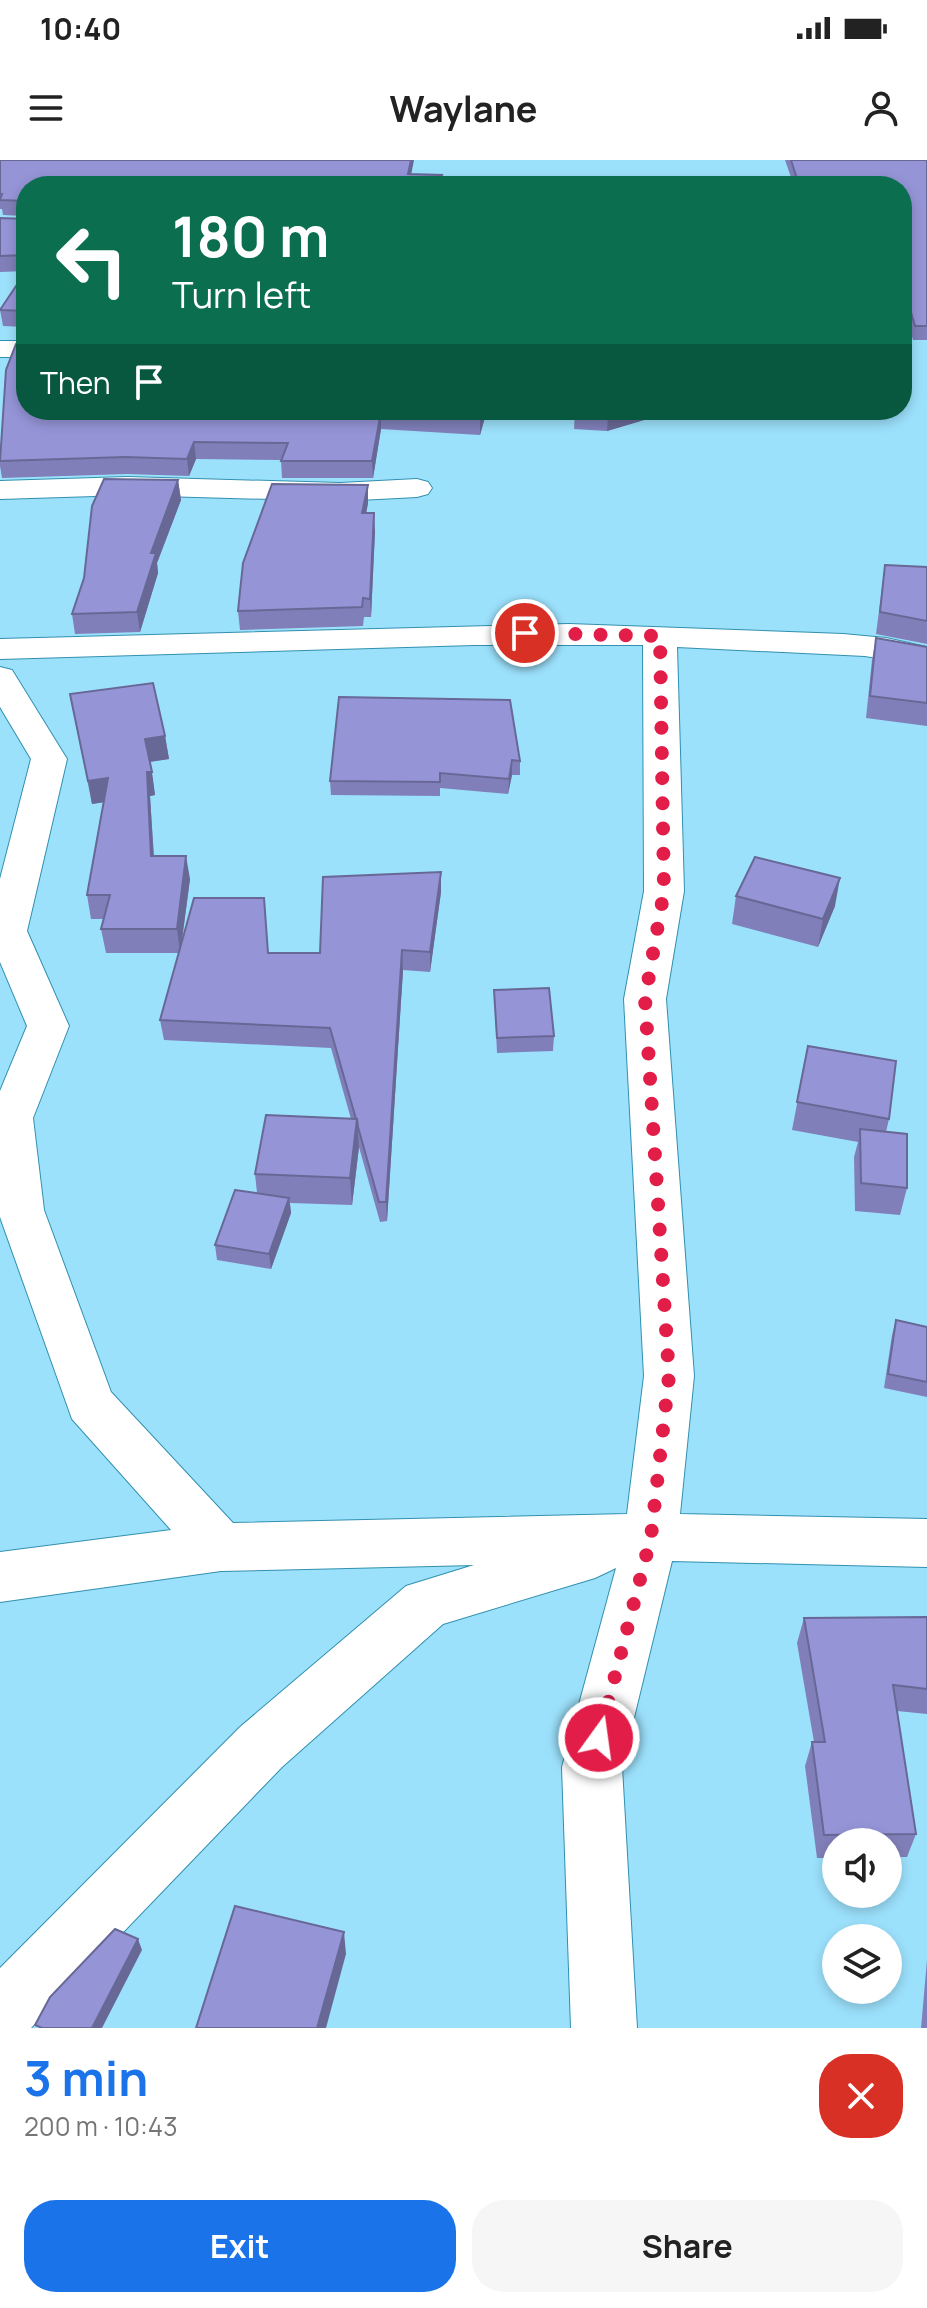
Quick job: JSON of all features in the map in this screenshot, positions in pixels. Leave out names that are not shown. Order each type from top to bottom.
[{"type":"street","points":[[0,490],[127,486],[340,492],[417,488]]},
{"type":"street","points":[[0,649],[124,649],[525,633],[660,636],[846,646],[927,657]]},
{"type":"street","points":[[604,2028],[592,1767],[651,1537],[669,1376],[645,999],[664,891],[660,636]]},
{"type":"street","points":[[0,677],[49,759],[7,931],[48,1026],[11,1118],[21,1210],[90,1404],[221,1547]]},
{"type":"street","points":[[0,2014],[261,1747],[426,1604],[651,1537]]},
{"type":"street","points":[[0,1577],[221,1547],[651,1537],[927,1543]]},
{"type":"building","points":[[0,160],[411,160],[408,174],[442,175],[16,176],[16,201],[0,200]]},
{"type":"building","points":[[791,160],[927,160],[927,326],[915,326],[912,316],[912,176],[796,176]]},
{"type":"building","points":[[0,218],[16,219],[16,255],[0,256]]},
{"type":"building","points":[[16,286],[16,311],[0,310]]},
{"type":"building","points":[[16,344],[16,420],[380,420],[372,461],[281,461],[288,443],[194,442],[187,459],[125,457],[0,461],[6,370]]},
{"type":"building","points":[[104,479],[178,480],[151,553],[156,553],[137,612],[72,614],[84,578],[92,506]]},
{"type":"building","points":[[272,484],[368,485],[362,513],[374,513],[370,599],[363,598],[362,607],[238,611],[243,563]]},
{"type":"building","points":[[885,565],[927,567],[927,621],[880,612]]},
{"type":"building","points":[[876,638],[927,647],[927,703],[870,696]]},
{"type":"building","points":[[153,683],[165,736],[145,739],[152,772],[147,772],[151,856],[186,856],[177,929],[101,929],[110,895],[87,895],[108,778],[88,781],[70,694]]},
{"type":"building","points":[[339,697],[510,700],[520,761],[512,760],[509,779],[440,773],[440,782],[330,781]]},
{"type":"building","points":[[755,857],[840,878],[823,919],[736,896]]},
{"type":"building","points":[[441,872],[430,952],[402,950],[386,1202],[379,1202],[330,1028],[160,1020],[194,898],[264,898],[268,953],[320,953],[323,877]]},
{"type":"building","points":[[549,988],[554,1036],[497,1038],[494,990]]},
{"type":"building","points":[[808,1046],[896,1061],[889,1119],[797,1102]]},
{"type":"building","points":[[266,1115],[357,1119],[350,1178],[255,1174]]},
{"type":"building","points":[[860,1129],[907,1134],[907,1188],[861,1183]]},
{"type":"building","points":[[235,1190],[289,1198],[269,1254],[215,1245]]},
{"type":"building","points":[[896,1320],[927,1327],[927,1382],[888,1374]]},
{"type":"building","points":[[927,1617],[927,1689],[893,1685],[916,1834],[902,1834],[902,1828],[823,1828],[812,1742],[825,1742],[804,1618]]},
{"type":"building","points":[[235,1906],[344,1932],[317,2028],[196,2028]]},
{"type":"building","points":[[115,1929],[138,1939],[92,2028],[42,2028],[35,2025],[50,1997]]},
{"type":"route","points":[[525,633],[660,636],[664,891],[645,999],[649,1103],[669,1376],[651,1537],[599,1738]]}]
